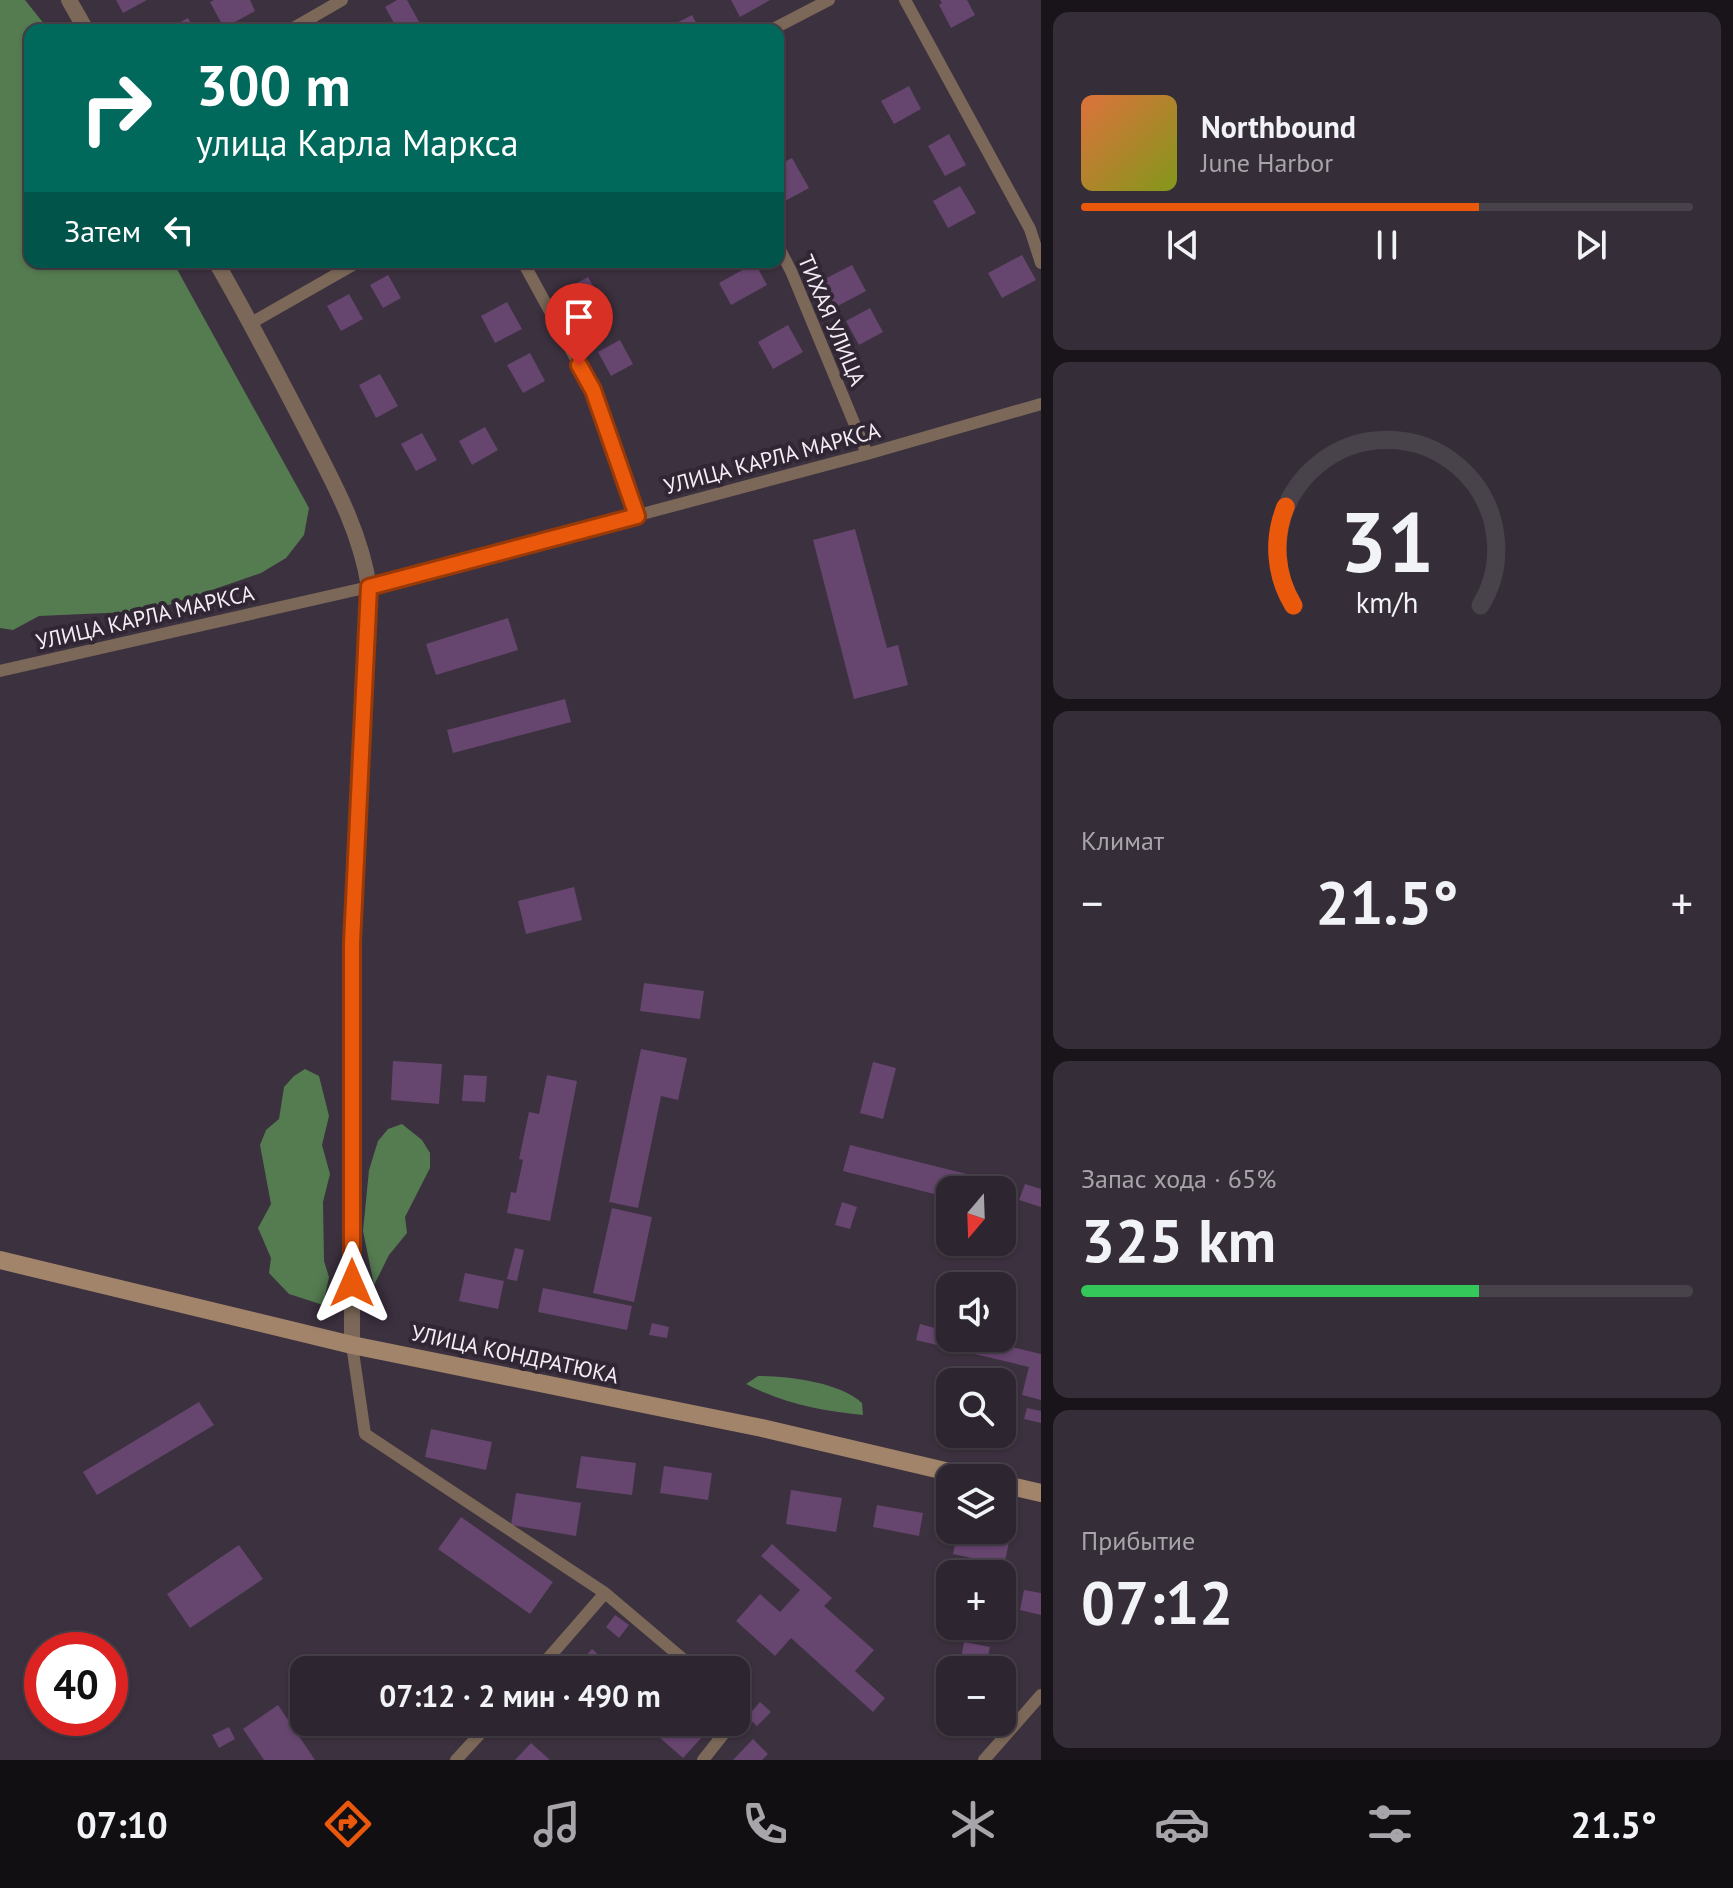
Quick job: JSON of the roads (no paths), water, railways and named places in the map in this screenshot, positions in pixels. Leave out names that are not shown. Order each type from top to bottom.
[{"type":"main road","name":"УЛИЦА КОНДРАТЮКА","points":[[0,1260],[352,1345],[762,1428],[936,1469]]},
{"type":"main road","points":[[1016,1487],[1041,1493]]},
{"type":"street","points":[[69,0],[83,24]]},
{"type":"street","points":[[300,24],[342,0]]},
{"type":"street","points":[[783,24],[829,0]]},
{"type":"street","points":[[905,0],[1030,229],[1041,263]]},
{"type":"street","name":"ТИХАЯ УЛИЦА","points":[[784,258],[867,454]]},
{"type":"street","points":[[219,268],[349,513],[365,562],[369,587],[352,943],[352,1345],[365,1434],[605,1593],[679,1656]]},
{"type":"street","points":[[251,323],[347,268]]},
{"type":"street","points":[[526,268],[593,390],[637,516]]},
{"type":"street","name":"УЛИЦА КАРЛА МАРКСА","points":[[0,671],[369,587],[867,454],[1041,404]]},
{"type":"street","points":[[550,1656],[605,1593]]},
{"type":"street","points":[[984,1760],[1041,1695]]},
{"type":"street","points":[[456,1760],[478,1736]]},
{"type":"street","points":[[703,1760],[722,1736]]}]
